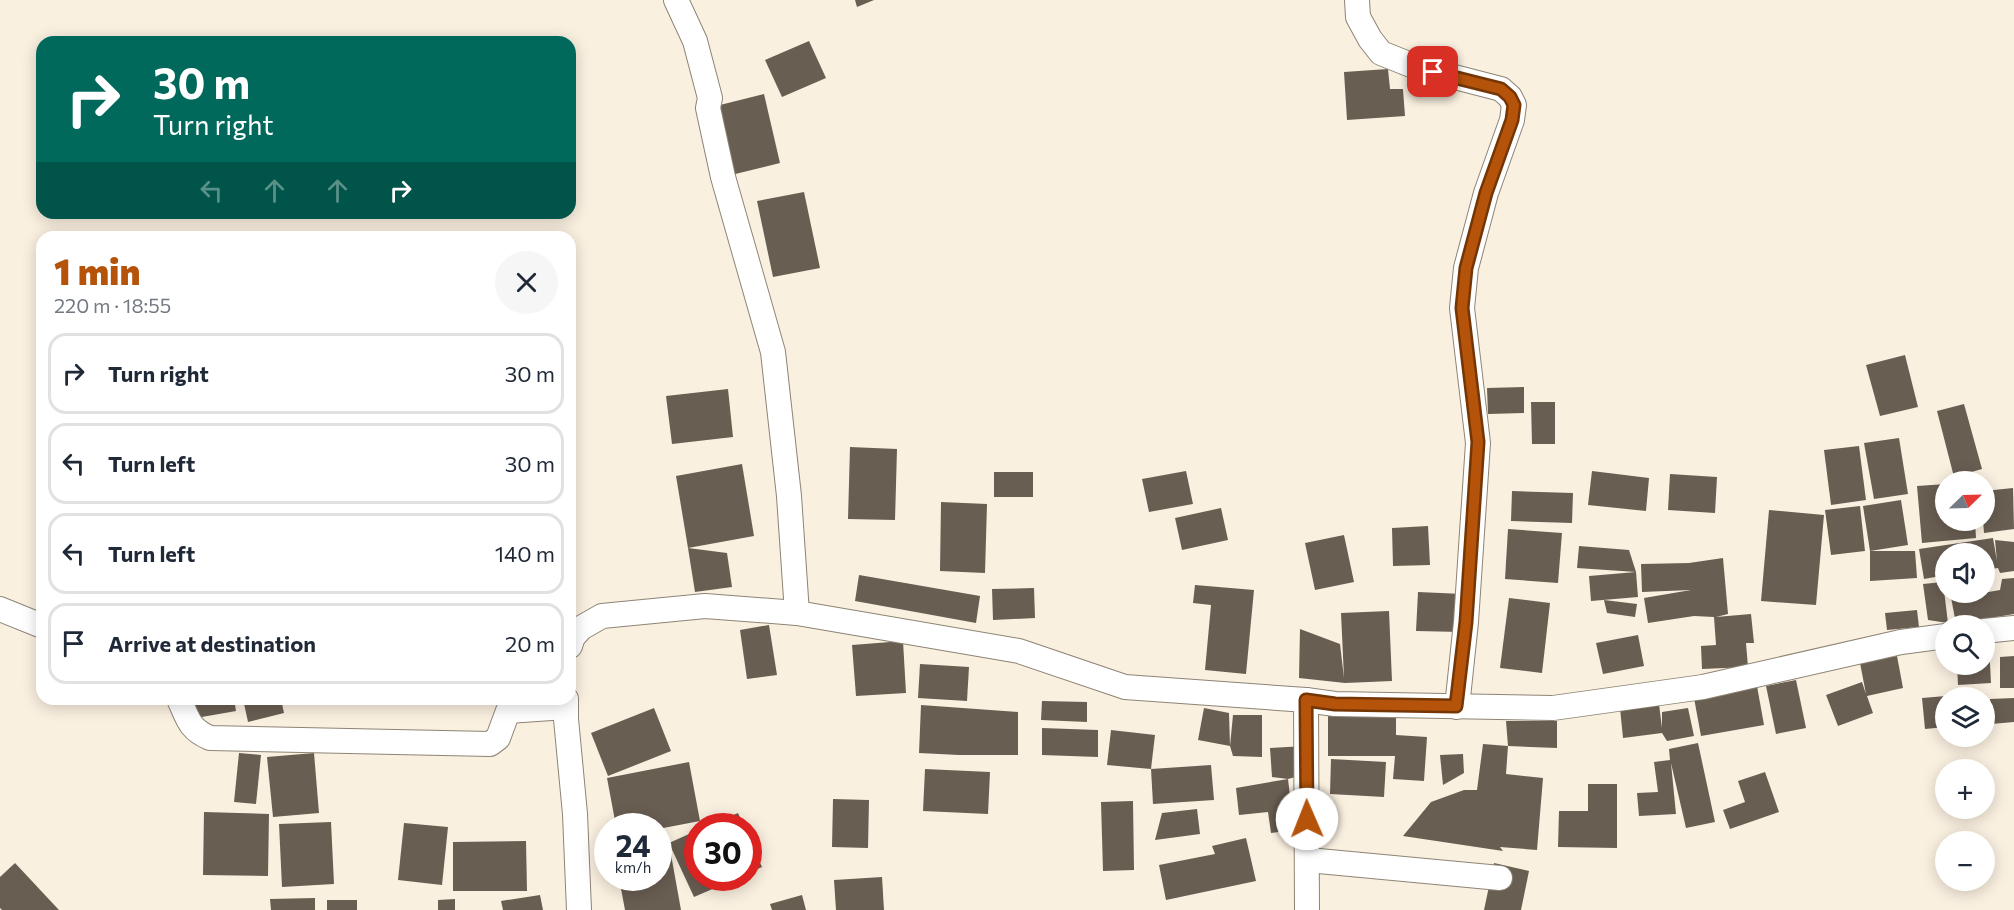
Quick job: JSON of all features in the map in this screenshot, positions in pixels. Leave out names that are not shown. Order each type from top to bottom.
[{"type":"street","points":[[676,0],[696,41],[710,98],[708,108],[723,177],[773,352],[789,496],[797,613]]},
{"type":"street","points":[[1357,0],[1358,17],[1381,53],[1416,67],[1501,89],[1510,97],[1514,105],[1512,120],[1486,193],[1466,268],[1462,308],[1478,442],[1466,622],[1456,706]]},
{"type":"street","points":[[576,634],[581,628],[602,616],[705,606],[797,613],[1019,651],[1125,687],[1335,704],[1553,708],[1703,687],[1901,642],[1935,637]]},
{"type":"street","points":[[0,609],[36,624]]},
{"type":"street","points":[[1995,630],[2014,628]]},
{"type":"street","points":[[1306,700],[1307,910]]},
{"type":"street","points":[[182,705],[191,726],[198,733],[210,738],[490,744],[496,741],[508,711],[552,705]]},
{"type":"street","points":[[566,705],[575,814],[579,910]]},
{"type":"street","points":[[1308,860],[1500,878]]},
{"type":"building","points":[[855,0],[874,0],[857,7]]},
{"type":"building","points":[[809,41],[826,78],[782,97],[765,60]]},
{"type":"building","points":[[1388,69],[1390,89],[1403,89],[1405,116],[1347,120],[1344,72]]},
{"type":"building","points":[[764,94],[780,163],[723,177],[708,108]]},
{"type":"building","points":[[804,192],[820,268],[773,277],[757,201]]},
{"type":"building","points":[[1905,355],[1918,407],[1880,416],[1866,365]]},
{"type":"building","points":[[1524,387],[1524,413],[1488,414],[1487,388]]},
{"type":"building","points":[[728,389],[733,437],[672,444],[666,396]]},
{"type":"building","points":[[1531,402],[1555,402],[1555,444],[1532,444]]},
{"type":"building","points":[[1964,404],[1982,469],[1952,471],[1937,411]]},
{"type":"building","points":[[1899,438],[1908,494],[1874,499],[1864,443]]},
{"type":"building","points":[[1859,446],[1866,500],[1831,505],[1824,450]]},
{"type":"building","points":[[850,447],[897,449],[895,520],[848,519]]},
{"type":"building","points":[[742,464],[754,536],[688,548],[676,476]]},
{"type":"building","points":[[1186,471],[1193,504],[1149,512],[1142,479]]},
{"type":"building","points":[[1592,471],[1649,478],[1646,511],[1588,505]]},
{"type":"building","points":[[994,472],[1033,472],[1033,497],[994,497]]},
{"type":"building","points":[[1670,474],[1717,477],[1715,513],[1668,510]]},
{"type":"building","points":[[1935,485],[1935,531],[1976,531],[1976,538],[1922,543],[1917,486]]},
{"type":"building","points":[[2013,488],[2014,529],[1984,533],[1984,531],[1995,531],[1995,490]]},
{"type":"building","points":[[1512,491],[1573,493],[1572,523],[1511,521]]},
{"type":"building","points":[[1901,500],[1908,545],[1870,551],[1863,506]]},
{"type":"building","points":[[941,502],[987,504],[985,573],[940,571]]},
{"type":"building","points":[[1860,506],[1865,551],[1831,555],[1825,510]]},
{"type":"building","points":[[1221,508],[1228,540],[1182,550],[1175,518]]},
{"type":"building","points":[[1769,510],[1824,515],[1816,605],[1761,601]]},
{"type":"building","points":[[1428,526],[1430,565],[1393,566],[1392,528]]},
{"type":"building","points":[[1508,529],[1562,533],[1558,583],[1505,579]]},
{"type":"building","points":[[1344,535],[1354,582],[1315,590],[1305,543]]},
{"type":"building","points":[[1993,538],[1994,543],[1959,543]]},
{"type":"building","points":[[1995,540],[2014,542],[2014,571],[2000,573],[1998,568],[1995,568],[1995,550],[1997,561]]},
{"type":"building","points":[[1579,546],[1629,550],[1636,572],[1577,568]]},
{"type":"building","points":[[1935,547],[1935,577],[1924,579],[1919,549]]},
{"type":"building","points":[[688,548],[727,553],[732,587],[695,592]]},
{"type":"building","points":[[1870,551],[1915,551],[1917,578],[1870,581]]},
{"type":"building","points":[[1723,558],[1728,614],[1716,617],[1751,614],[1754,643],[1746,643],[1748,667],[1702,669],[1701,646],[1716,645],[1714,617],[1694,616],[1648,623],[1644,598],[1691,590],[1642,592],[1641,564],[1689,563]]},
{"type":"building","points":[[1636,572],[1638,597],[1591,601],[1589,576]]},
{"type":"building","points":[[859,575],[980,596],[976,623],[855,601]]},
{"type":"building","points":[[2014,578],[2014,614],[1995,617],[1995,615],[1954,615],[1952,603],[1995,603],[1995,591],[2000,590],[2002,579]]},
{"type":"building","points":[[1935,583],[1935,603],[1946,603],[1947,615],[1935,615],[1935,621],[1928,620],[1923,584]]},
{"type":"building","points":[[1195,585],[1254,590],[1246,674],[1205,670],[1211,605],[1193,603]]},
{"type":"building","points":[[1034,588],[1035,618],[993,620],[992,589]]},
{"type":"building","points":[[1418,592],[1463,594],[1461,632],[1416,631]]},
{"type":"building","points":[[1509,598],[1550,603],[1542,673],[1500,668]]},
{"type":"building","points":[[1604,600],[1637,604],[1635,617],[1607,613]]},
{"type":"building","points":[[1917,610],[1919,627],[1887,630],[1885,613]]},
{"type":"building","points":[[1389,611],[1392,681],[1345,683],[1299,678],[1300,629],[1340,644],[1344,678],[1341,613]]},
{"type":"building","points":[[769,625],[777,675],[747,679],[740,630]]},
{"type":"building","points":[[1638,635],[1644,666],[1603,674],[1596,643]]},
{"type":"building","points":[[903,641],[906,693],[856,696],[852,645]]},
{"type":"building","points":[[1897,656],[1903,688],[1867,696],[1873,713],[1838,726],[1826,695],[1862,682],[1866,694],[1860,663]]},
{"type":"building","points":[[2014,656],[2014,688],[2000,688],[2000,657]]},
{"type":"building","points":[[920,664],[969,667],[967,701],[918,698]]},
{"type":"building","points":[[1958,675],[1991,675],[1991,683],[1958,685]]},
{"type":"building","points":[[1796,680],[1806,728],[1776,734],[1766,686]]},
{"type":"building","points":[[1757,686],[1764,725],[1701,736],[1694,698]]},
{"type":"building","points":[[1935,697],[1935,728],[1925,729],[1922,698]]},
{"type":"building","points":[[2014,698],[2014,722],[1995,724],[1995,699]]},
{"type":"building","points":[[1042,701],[1087,702],[1087,722],[1041,720]]},
{"type":"building","points":[[1659,704],[1662,728],[1662,712],[1688,708],[1694,736],[1667,741],[1662,733],[1623,738],[1620,708]]},
{"type":"building","points":[[194,705],[235,705],[236,711],[196,718]]},
{"type":"building","points":[[244,705],[282,705],[284,713],[248,722]]},
{"type":"building","points":[[921,705],[1018,712],[1018,755],[919,753]]},
{"type":"building","points":[[654,708],[671,751],[608,776],[591,733]]},
{"type":"building","points":[[1204,708],[1229,713],[1230,746],[1198,740]]},
{"type":"building","points":[[1328,712],[1396,713],[1396,735],[1427,737],[1424,781],[1393,779],[1395,756],[1328,756]]},
{"type":"building","points":[[1233,715],[1262,715],[1262,757],[1233,756],[1230,746]]},
{"type":"building","points":[[1506,721],[1557,721],[1557,748],[1508,746]]},
{"type":"building","points":[[1042,728],[1098,730],[1098,757],[1042,755]]},
{"type":"building","points":[[1111,730],[1155,735],[1151,769],[1107,765]]},
{"type":"building","points":[[1698,743],[1715,822],[1686,828],[1671,763],[1676,814],[1639,816],[1637,793],[1658,792],[1654,762],[1670,760],[1669,749]]},
{"type":"building","points":[[1483,744],[1508,746],[1506,774],[1543,778],[1537,850],[1500,847],[1503,851],[1403,836],[1431,802],[1464,790],[1477,790]]},
{"type":"building","points":[[1305,746],[1307,774],[1288,779],[1272,777],[1270,748]]},
{"type":"building","points":[[239,753],[261,755],[256,804],[234,802]]},
{"type":"building","points":[[314,753],[319,813],[273,817],[267,757]]},
{"type":"building","points":[[1463,754],[1464,773],[1443,785],[1440,755]]},
{"type":"building","points":[[1331,759],[1386,762],[1384,797],[1330,794]]},
{"type":"building","points":[[689,762],[699,813],[684,813],[684,824],[672,826],[672,813],[614,813],[607,778]]},
{"type":"building","points":[[1211,765],[1214,800],[1153,804],[1151,769]]},
{"type":"building","points":[[925,769],[990,772],[988,814],[923,811]]},
{"type":"building","points":[[1765,772],[1779,812],[1730,829],[1723,810],[1745,802],[1738,781]]},
{"type":"building","points":[[1288,779],[1294,830],[1271,833],[1268,812],[1239,815],[1236,788]]},
{"type":"building","points":[[1588,784],[1617,784],[1617,848],[1558,847],[1559,811],[1588,811]]},
{"type":"building","points":[[833,799],[869,800],[868,848],[832,847]]},
{"type":"building","points":[[1133,801],[1134,870],[1103,871],[1101,802]]},
{"type":"building","points":[[1197,809],[1200,834],[1155,840],[1162,813]]},
{"type":"building","points":[[204,812],[269,814],[268,876],[203,875]]},
{"type":"building","points":[[331,822],[334,884],[282,887],[279,824]]},
{"type":"building","points":[[404,823],[448,827],[442,885],[398,880]]},
{"type":"building","points":[[684,836],[684,875],[672,849],[672,842]]},
{"type":"building","points":[[1246,838],[1256,881],[1166,900],[1159,865],[1215,854],[1212,846]]},
{"type":"building","points":[[526,841],[527,891],[453,891],[453,842]]},
{"type":"building","points":[[672,860],[681,910],[625,910],[621,891],[672,891]]},
{"type":"building","points":[[15,863],[59,910],[2,910],[0,908],[0,877]]},
{"type":"building","points":[[1494,863],[1529,871],[1521,910],[1484,910]]},
{"type":"building","points":[[882,877],[884,910],[836,910],[834,880]]},
{"type":"building","points":[[691,891],[708,891],[694,897]]},
{"type":"building","points":[[540,895],[543,910],[503,910],[501,901]]},
{"type":"building","points":[[802,895],[806,910],[772,910],[770,904]]},
{"type":"building","points":[[315,898],[315,910],[271,910],[270,899]]},
{"type":"building","points":[[455,899],[455,910],[438,910],[438,900]]},
{"type":"building","points":[[327,900],[357,900],[357,910],[327,910]]},
{"type":"route","points":[[1307,819],[1306,700],[1335,704],[1456,706],[1466,622],[1478,442],[1462,308],[1466,268],[1486,193],[1512,120],[1514,105],[1510,97],[1501,89],[1433,72]]}]
